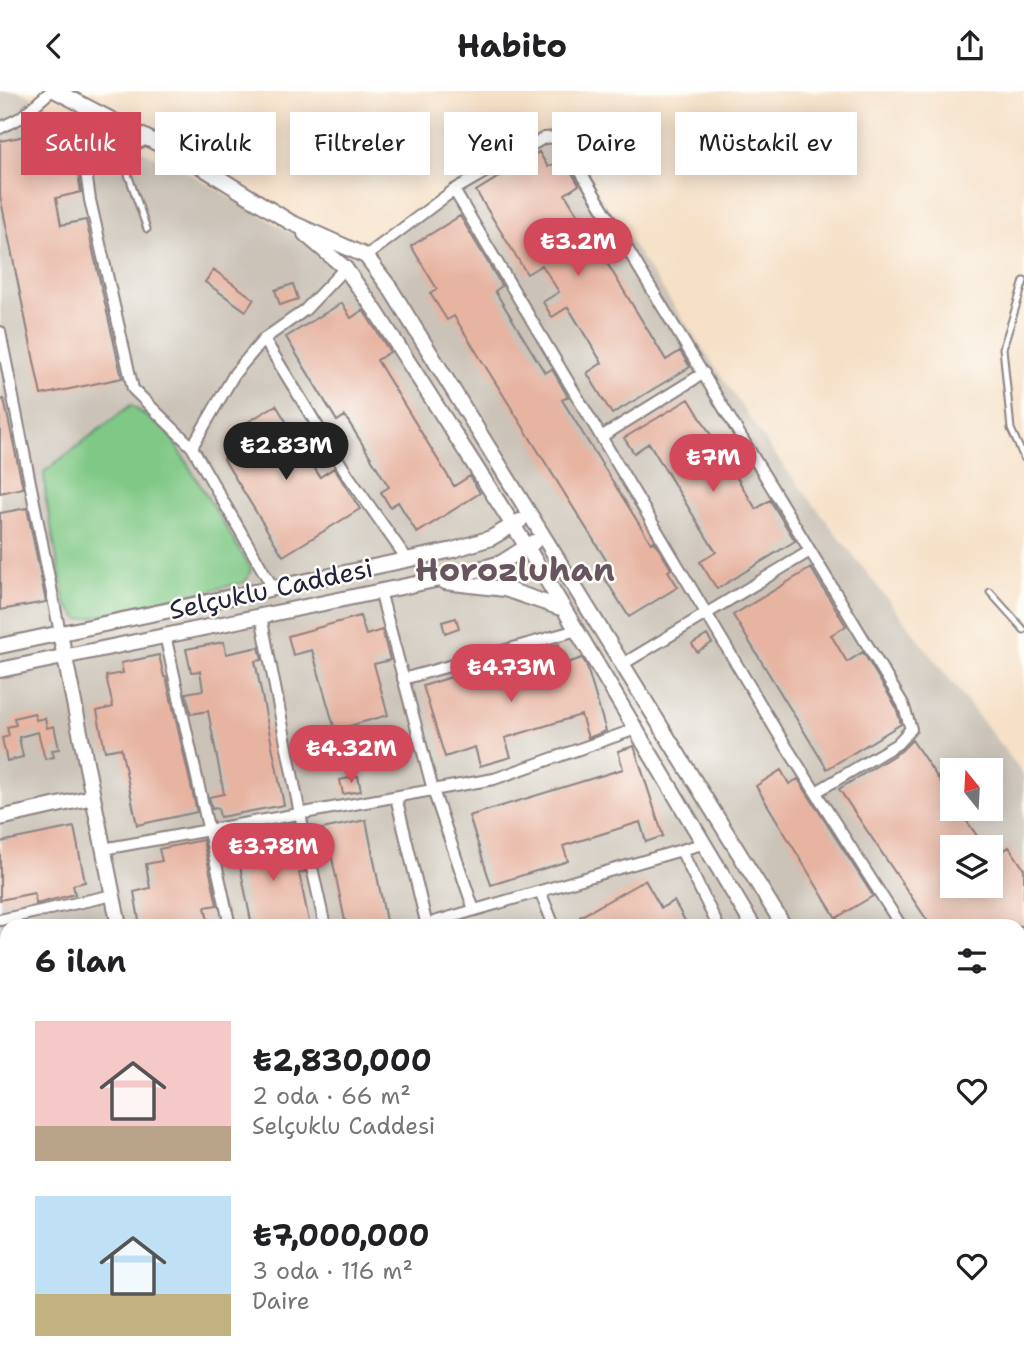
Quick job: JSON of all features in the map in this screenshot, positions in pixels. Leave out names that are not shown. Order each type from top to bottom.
[{"type":"street","points":[[0,128],[20,118],[54,91],[195,163],[290,222],[366,256],[390,288],[780,919]]},
{"type":"street","points":[[366,256],[454,190],[544,138],[558,137],[903,704],[911,729],[897,744],[816,792]]},
{"type":"street","points":[[141,142],[148,139]]},
{"type":"street","points":[[86,175],[133,389],[192,447],[273,588]]},
{"type":"street","points":[[454,190],[707,614],[897,919]]},
{"type":"street","points":[[290,222],[345,268],[375,310],[527,547],[749,919]]},
{"type":"street","points":[[192,447],[235,373],[264,339],[305,310],[345,268]]},
{"type":"street","points":[[0,332],[118,919]]},
{"type":"street","points":[[264,339],[347,474],[407,559]]},
{"type":"street","points":[[601,437],[704,373]]},
{"type":"street","name":"Selçuklu Caddesi","points":[[0,646],[407,559],[491,538],[530,514]]},
{"type":"street","name":"Selçuklu Caddesi","points":[[0,670],[430,581],[501,563],[544,537]]},
{"type":"street","points":[[623,664],[810,551]]},
{"type":"street","points":[[430,581],[505,589],[564,609]]},
{"type":"street","points":[[380,591],[433,790],[474,910]]},
{"type":"street","points":[[261,616],[323,919]]},
{"type":"street","points":[[404,679],[577,630]]},
{"type":"street","points":[[165,635],[229,919]]},
{"type":"street","points":[[103,849],[494,779],[636,729]]},
{"type":"street","points":[[0,818],[93,797]]},
{"type":"street","points":[[396,797],[426,919]]},
{"type":"street","points":[[446,919],[702,844]]},
{"type":"street","points":[[681,850],[715,919]]},
{"type":"street","points":[[540,891],[551,919]]},
{"type":"street","points":[[5,919],[113,895]]},
{"type":"lane","points":[[129,175],[148,229]]},
{"type":"lane","points":[[1024,281],[1003,348],[1011,429],[1024,458]]},
{"type":"lane","points":[[989,592],[1024,630]]},
{"type":"shaded area","points":[[0,91],[19,91],[62,112],[21,112],[21,175],[141,175],[141,150],[155,157],[155,175],[191,175],[335,258],[482,175],[538,175],[538,144],[552,136],[552,175],[585,175],[772,451],[1024,775],[1024,919],[0,919]]},
{"type":"green space","points":[[131,405],[168,432],[251,569],[246,582],[80,620],[65,603],[46,499],[44,472]]},
{"type":"building","points":[[21,137],[21,175],[78,175],[81,192],[56,198],[61,225],[86,220],[122,378],[41,395],[0,196],[0,141]]},
{"type":"building","points":[[538,153],[548,167],[552,165],[552,175],[573,175],[579,185],[565,194],[666,360],[680,351],[690,367],[612,414],[587,373],[602,363],[568,307],[552,317],[543,302],[559,292],[542,265],[527,274],[476,191],[502,175],[538,175]]},
{"type":"building","points":[[460,216],[502,286],[495,291],[545,373],[552,369],[568,397],[562,400],[651,543],[654,541],[671,569],[668,571],[678,587],[629,617],[602,574],[611,568],[454,316],[447,320],[430,293],[437,289],[411,246]]},
{"type":"building","points":[[214,270],[254,299],[246,311],[205,282]]},
{"type":"building","points":[[293,284],[298,299],[280,305],[275,290]]},
{"type":"building","points":[[342,303],[351,318],[363,310],[390,352],[377,360],[454,486],[470,476],[480,493],[417,533],[398,502],[390,507],[381,492],[389,487],[345,416],[337,421],[286,337]]},
{"type":"building","points":[[4,399],[23,488],[0,493],[0,400]]},
{"type":"building","points":[[689,399],[756,509],[770,500],[795,541],[717,589],[700,562],[716,552],[649,443],[634,453],[624,438]]},
{"type":"building","points":[[276,405],[320,477],[334,468],[360,509],[283,556],[223,458],[237,449],[228,434]]},
{"type":"building","points":[[27,508],[46,602],[0,610],[0,513]]},
{"type":"building","points":[[811,568],[846,626],[831,635],[847,662],[863,652],[896,707],[901,724],[827,769],[733,615]]},
{"type":"building","points":[[360,616],[366,635],[382,630],[390,660],[374,664],[388,715],[335,730],[312,650],[293,655],[288,636]]},
{"type":"building","points":[[456,618],[459,628],[445,633],[442,622]]},
{"type":"building","points":[[707,635],[712,643],[697,652],[692,644]]},
{"type":"building","points":[[224,642],[226,654],[259,647],[262,660],[255,661],[284,805],[220,817],[218,808],[212,809],[209,797],[224,794],[208,711],[191,714],[186,693],[203,690],[200,671],[191,672],[186,649]]},
{"type":"building","points":[[559,644],[565,664],[582,658],[586,664],[606,731],[588,738],[581,715],[505,738],[511,757],[480,766],[475,747],[445,757],[423,686],[499,662],[505,682],[536,672],[530,653]]},
{"type":"building","points":[[159,655],[197,812],[137,825],[121,748],[105,751],[97,711],[113,707],[106,676],[123,673],[121,663]]},
{"type":"building","points":[[34,713],[36,720],[45,718],[47,728],[54,726],[59,749],[52,750],[54,757],[45,759],[38,732],[19,737],[23,757],[7,761],[2,738],[9,736],[7,727],[16,725],[14,718]]},
{"type":"building","points":[[912,740],[940,781],[940,821],[967,821],[976,835],[940,835],[940,898],[1003,898],[1003,851],[1009,847],[1024,869],[1024,919],[926,919],[839,789],[901,751]]},
{"type":"building","points":[[634,746],[663,836],[646,842],[640,822],[563,846],[568,861],[491,885],[469,816],[623,769],[618,751]]},
{"type":"building","points":[[781,770],[789,784],[798,779],[873,896],[836,918],[756,786]]},
{"type":"building","points":[[358,776],[361,791],[343,794],[340,780]]},
{"type":"building","points":[[366,820],[386,919],[345,919],[331,853],[322,855],[317,830]]},
{"type":"building","points":[[74,827],[85,882],[73,885],[75,894],[36,904],[34,893],[0,900],[0,842]]},
{"type":"building","points":[[292,835],[297,859],[302,858],[305,872],[299,873],[309,919],[251,919],[236,846]]},
{"type":"building","points":[[203,840],[217,905],[205,907],[208,919],[139,919],[134,892],[150,888],[146,864],[162,861],[159,849]]},
{"type":"building","points":[[645,880],[661,908],[674,901],[684,919],[581,919],[580,917]]},
{"type":"district","name":"Horozluhan","points":[[515,569]]}]
